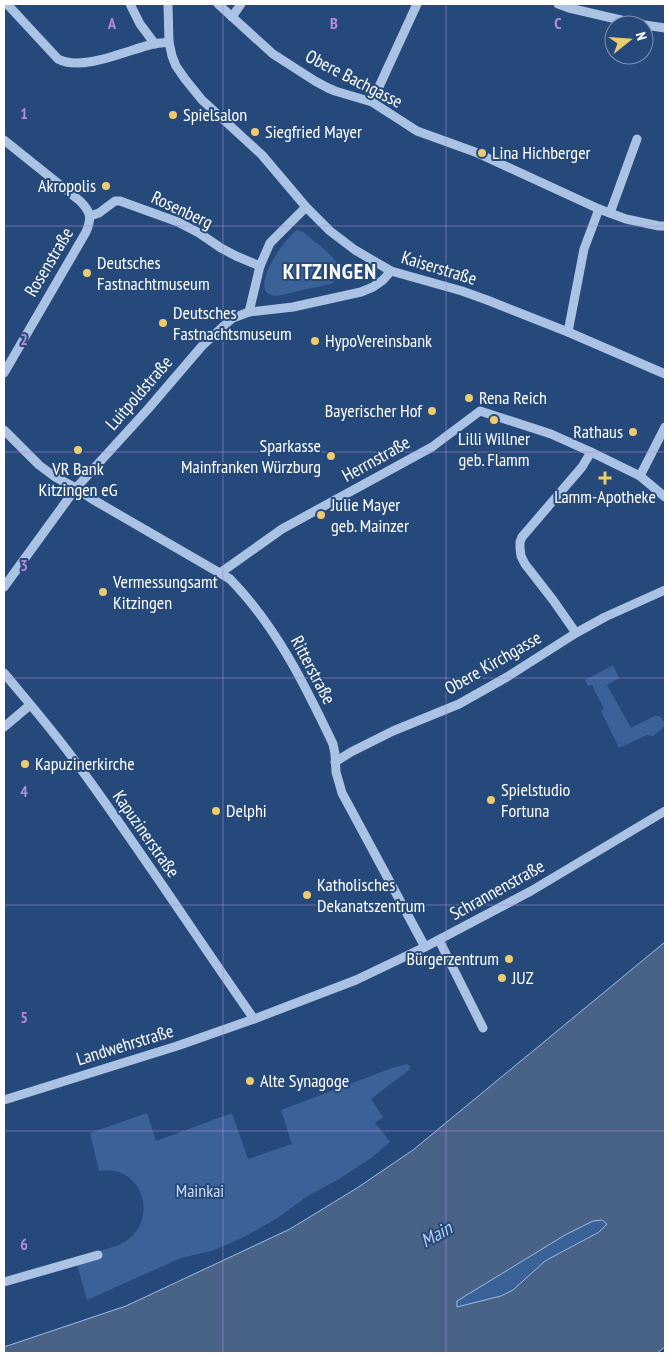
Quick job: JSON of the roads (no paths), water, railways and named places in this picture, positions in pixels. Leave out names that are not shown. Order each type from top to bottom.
[{"type":"street","points":[[7,4],[62,61],[72,63],[92,62],[155,44],[169,42]]},
{"type":"street","points":[[130,4],[140,24],[155,44]]},
{"type":"street","name":"Kaiserstraße","points":[[168,4],[169,42],[172,56],[185,79],[202,100],[262,155],[306,207],[330,231],[355,250],[391,271],[462,291],[568,332],[665,374]]},
{"type":"street","name":"Obere Bachgasse","points":[[218,4],[274,54],[334,91],[372,102],[417,131],[476,152],[599,209],[626,219],[665,226]]},
{"type":"street","points":[[232,17],[241,4]]},
{"type":"street","points":[[372,102],[417,4]]},
{"type":"street","points":[[558,4],[638,24],[665,28]]},
{"type":"street","points":[[610,213],[637,139]]},
{"type":"street","name":"Rosenstraße","points":[[4,140],[80,201],[86,207],[90,216],[90,223],[86,232],[26,332],[4,373]]},
{"type":"street","name":"Rosenberg","points":[[90,216],[120,201],[178,222],[221,248],[260,266]]},
{"type":"street","points":[[249,312],[260,266],[270,243],[306,207]]},
{"type":"street","points":[[568,332],[584,249],[599,209]]},
{"type":"street","name":"Luitpoldstraße","points":[[4,587],[76,488],[202,346],[228,322],[249,312],[293,307],[361,292],[383,280],[391,271]]},
{"type":"street","name":"Herrnstraße","points":[[220,573],[271,532],[432,447],[480,411],[551,434],[591,452]]},
{"type":"street","points":[[640,476],[665,427]]},
{"type":"street","name":"Ritterstraße","points":[[4,430],[39,465],[55,477],[230,579],[260,613],[285,649],[333,744],[336,772],[342,793],[425,947]]},
{"type":"street","points":[[576,633],[525,564],[521,556],[520,542],[522,537],[582,467],[591,452],[640,476],[665,497]]},
{"type":"street","name":"Obere Kirchgasse","points":[[336,762],[351,752],[393,731],[459,704],[507,677],[576,633],[665,590]]},
{"type":"street","name":"Kapuzinerstraße","points":[[4,674],[78,764],[254,1019]]},
{"type":"street","points":[[4,727],[30,705]]},
{"type":"street","name":"Schrannenstraße","points":[[254,1019],[356,980],[439,940],[531,890],[665,811]]},
{"type":"street","points":[[439,940],[483,1028]]},
{"type":"street","name":"Landwehrstraße","points":[[4,1100],[177,1046],[254,1019]]},
{"type":"street","points":[[4,1282],[98,1255]]},
{"type":"water","name":"Main","points":[[665,942],[665,1347],[657,1353],[4,1353],[4,1347],[126,1306],[290,1229],[357,1188],[413,1150]],"holes":[[[602,1220],[607,1224],[599,1232],[545,1261],[513,1290],[501,1296],[457,1307],[457,1301],[565,1235],[593,1221]]]},
{"type":"place","name":"Spielsalon","points":[[173,115]]},
{"type":"place","name":"Siegfried Mayer","points":[[255,132]]},
{"type":"place","name":"Lina Hichberger","points":[[482,153]]},
{"type":"place","name":"Akropolis","points":[[106,186]]},
{"type":"place","name":"Deutsches Fastnachtmuseum","points":[[87,273]]},
{"type":"place","name":"Deutsches Fastnachtsmuseum","points":[[163,323]]},
{"type":"place","name":"HypoVereinsbank","points":[[315,341]]},
{"type":"place","name":"Rena Reich","points":[[469,398]]},
{"type":"place","name":"Bayerischer Hof","points":[[432,411]]},
{"type":"place","name":"Lilli Willner geb. Flamm","points":[[494,420]]},
{"type":"place","name":"Rathaus","points":[[633,432]]},
{"type":"place","name":"VR Bank Kitzingen eG","points":[[78,450]]},
{"type":"place","name":"Sparkasse Mainfranken Würzburg","points":[[331,456]]},
{"type":"place","name":"Lamm-Apotheke","points":[[605,478]]},
{"type":"place","name":"Julie Mayer geb. Mainzer","points":[[321,515]]},
{"type":"place","name":"Vermessungsamt Kitzingen","points":[[103,592]]},
{"type":"place","name":"Kapuzinerkirche","points":[[25,764]]},
{"type":"place","name":"Spielstudio Fortuna","points":[[491,800]]},
{"type":"place","name":"Delphi","points":[[216,811]]},
{"type":"place","name":"Katholisches Dekanatszentrum","points":[[307,895]]},
{"type":"place","name":"Bürgerzentrum","points":[[509,959]]},
{"type":"place","name":"JUZ","points":[[502,978]]},
{"type":"place","name":"Alte Synagoge","points":[[250,1081]]},
{"type":"district","name":"KITZINGEN","points":[[330,271]]},
{"type":"park label","name":"Mainkai","points":[[200,1191]]}]
